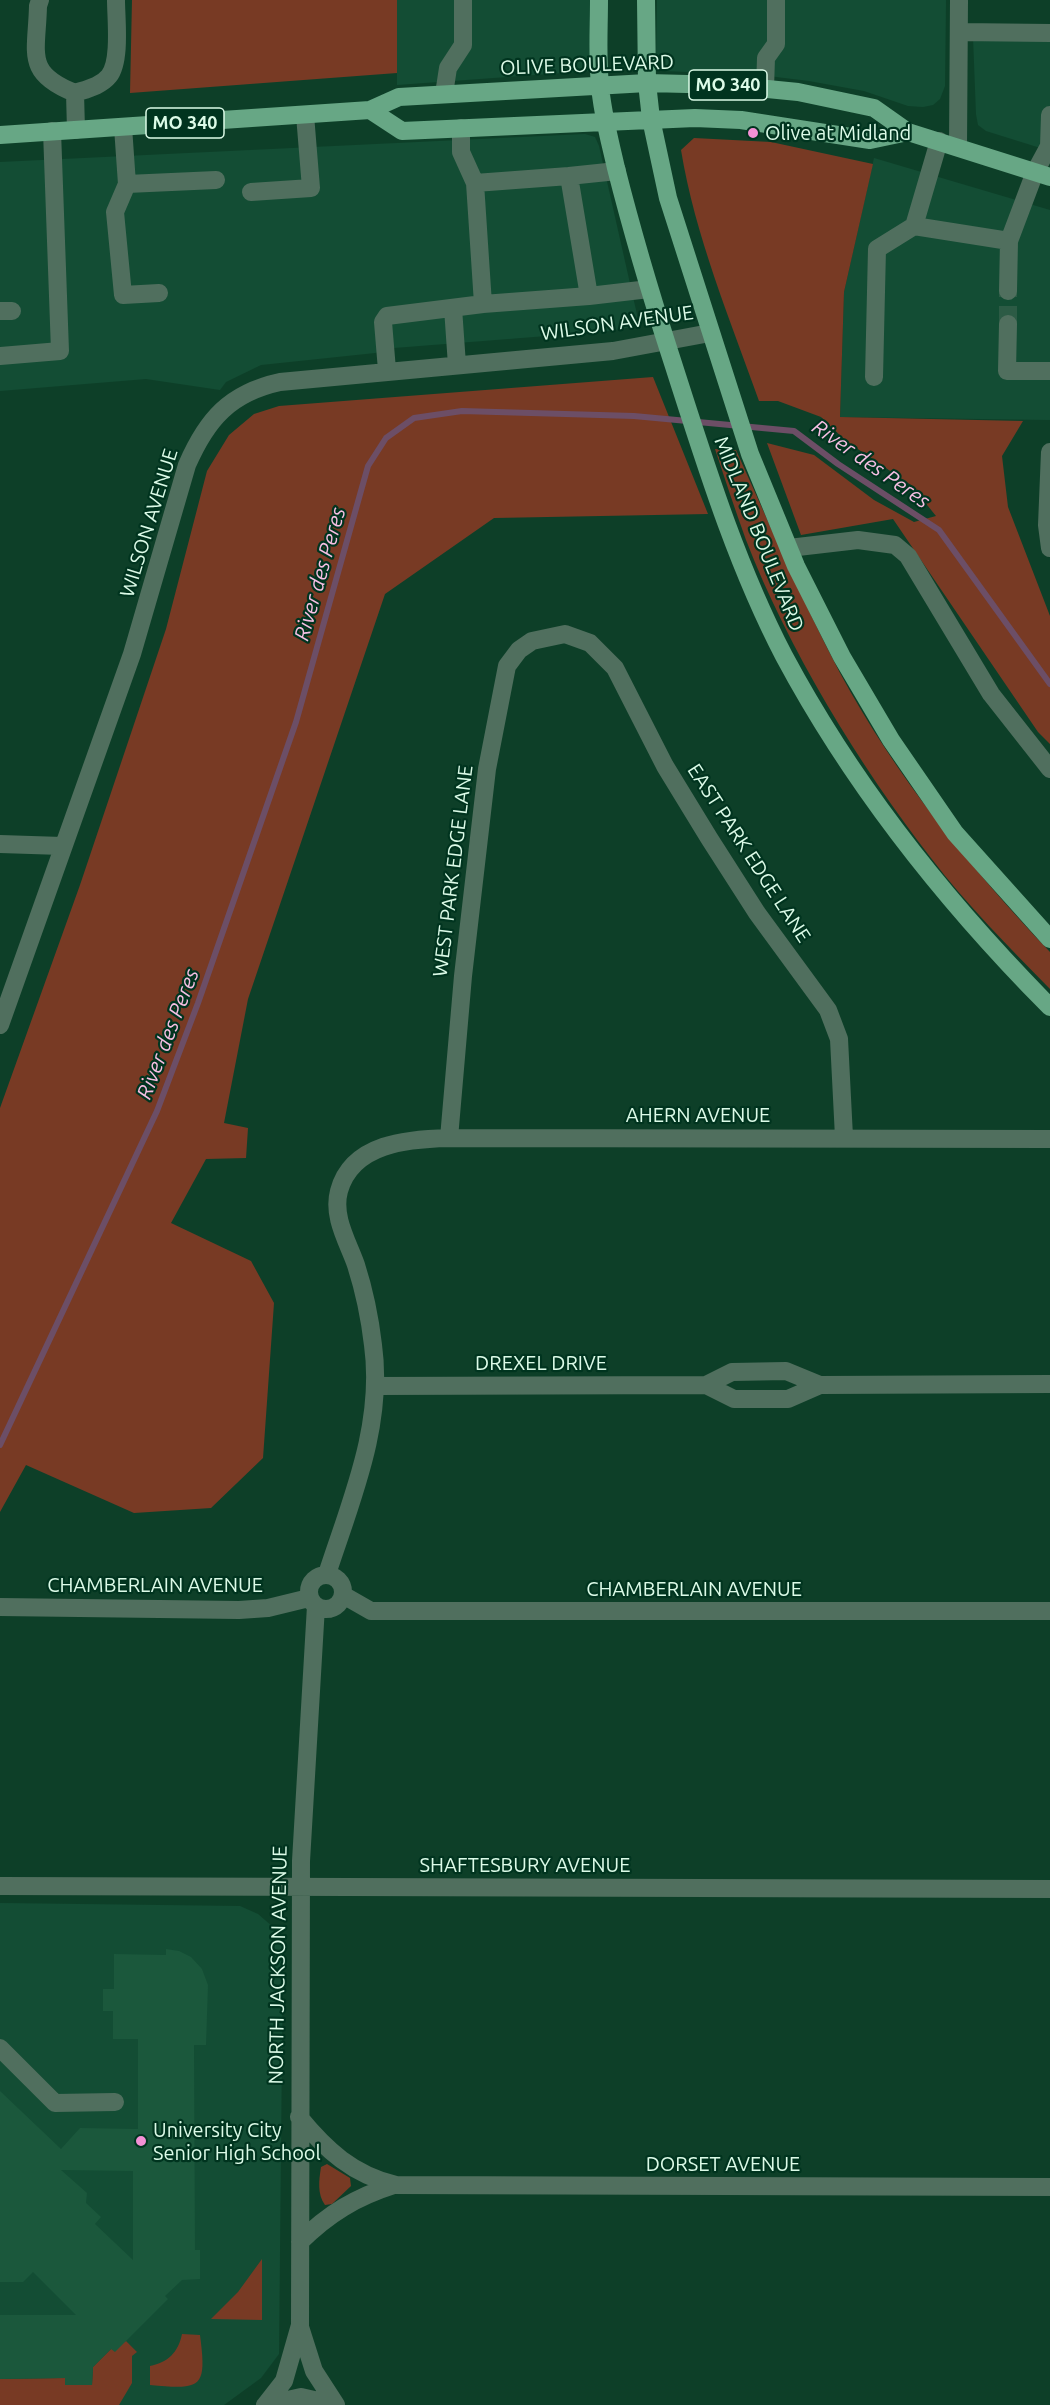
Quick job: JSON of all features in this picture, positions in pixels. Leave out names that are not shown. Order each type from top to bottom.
[{"type":"main road","name":"MIDLAND BOULEVARD","points":[[599,0],[599,85],[605,122],[649,289],[700,447],[743,564],[783,654],[834,742],[890,825],[942,891],[1050,1007]]},
{"type":"main road","name":"MIDLAND BOULEVARD","points":[[646,0],[647,83],[651,119],[668,198],[750,454],[789,548],[842,657],[891,740],[955,833],[1050,939]]},
{"type":"main road","name":"OLIVE BOULEVARD","points":[[0,135],[370,110],[399,97],[647,83],[727,84],[765,88],[874,108],[908,132],[958,146],[1043,175]]},
{"type":"main road","name":"OLIVE BOULEVARD","points":[[370,110],[402,131],[651,119],[741,120],[870,140],[908,132]]},
{"type":"street","points":[[40,0],[37,64],[45,78],[75,93],[98,85],[110,75],[117,53],[116,0]]},
{"type":"street","points":[[444,94],[448,68],[463,45],[463,0]]},
{"type":"street","points":[[765,88],[766,58],[776,44],[776,0]]},
{"type":"street","points":[[958,146],[959,0]]},
{"type":"street","points":[[959,32],[1050,33]]},
{"type":"street","points":[[75,93],[76,130]]},
{"type":"street","points":[[251,192],[311,188],[305,115]]},
{"type":"street","points":[[1008,291],[1009,241],[1043,175],[1050,115]]},
{"type":"street","points":[[123,127],[128,184],[115,212],[123,295],[159,293]]},
{"type":"street","points":[[460,128],[461,152],[475,183],[483,304]]},
{"type":"street","points":[[0,357],[60,351],[52,131]]},
{"type":"street","points":[[914,226],[939,141]]},
{"type":"street","points":[[475,183],[617,171]]},
{"type":"street","points":[[569,176],[589,296]]},
{"type":"street","points":[[128,184],[216,180]]},
{"type":"street","points":[[874,376],[877,249],[914,226],[1009,241]]},
{"type":"street","points":[[387,370],[383,322],[387,316],[483,304],[649,289]]},
{"type":"street","points":[[453,308],[457,364]]},
{"type":"street","points":[[1008,324],[1007,371],[1050,371]]},
{"type":"street","name":"WILSON AVENUE","points":[[0,1025],[132,654],[187,465],[206,428],[221,410],[257,387],[306,378],[613,351],[710,333]]},
{"type":"street","points":[[1050,452],[1047,525],[1050,548]]},
{"type":"street","points":[[789,548],[858,540],[895,545],[908,556],[991,694],[1050,769]]},
{"type":"street","name":"EAST PARK EDGE LANE","points":[[551,635],[565,634],[590,643],[615,668],[665,766],[709,838],[756,913],[828,1010],[839,1039],[844,1137]]},
{"type":"street","name":"WEST PARK EDGE LANE","points":[[449,1138],[463,976],[487,769],[507,666],[519,650],[532,641],[551,635]]},
{"type":"street","points":[[0,844],[62,846]]},
{"type":"street","name":"AHERN AVENUE","points":[[375,1386],[373,1346],[364,1298],[356,1266],[339,1220],[337,1206],[343,1181],[353,1166],[373,1151],[394,1143],[449,1138],[1050,1139]]},
{"type":"street","name":"DREXEL DRIVE","points":[[375,1386],[706,1385],[732,1372],[786,1371],[820,1385],[1050,1384]]},
{"type":"street","name":"DREXEL DRIVE","points":[[706,1385],[734,1399],[788,1399],[820,1385]]},
{"type":"street","points":[[327,1574],[364,1463],[375,1386]]},
{"type":"street","points":[[327,1574],[338,1579],[343,1595],[332,1608],[313,1602],[312,1581],[316,1577],[327,1574]]},
{"type":"street","name":"CHAMBERLAIN AVENUE","points":[[343,1595],[371,1611],[1050,1611]]},
{"type":"street","name":"CHAMBERLAIN AVENUE","points":[[0,1608],[239,1610],[313,1602]]},
{"type":"street","name":"NORTH JACKSON AVENUE","points":[[265,2404],[284,2381],[300,2325],[301,1888],[313,1602]]},
{"type":"street","name":"SHAFTESBURY AVENUE","points":[[0,1886],[1050,1889]]},
{"type":"street","points":[[0,2048],[55,2103],[115,2102]]},
{"type":"street","name":"DORSET AVENUE","points":[[299,2117],[324,2148],[351,2167],[375,2180],[396,2185],[1050,2187]]},
{"type":"street","name":"DORSET AVENUE","points":[[300,2242],[320,2222],[340,2208],[364,2194],[396,2185]]},
{"type":"street","name":"NORTH JACKSON AVENUE","points":[[300,2325],[314,2371],[336,2405]]},
{"type":"street","points":[[265,2404],[301,2397],[336,2405]]},
{"type":"shaded area","points":[[132,0],[397,0],[397,73],[130,93]]},
{"type":"shaded area","points":[[397,0],[591,0],[590,71],[397,85]]},
{"type":"shaded area","points":[[657,0],[946,0],[945,86],[940,99],[933,105],[923,107],[908,106],[864,91],[809,81],[760,75],[664,71],[657,66],[656,57]]},
{"type":"shaded area","points":[[973,37],[1050,39],[1050,151],[986,131],[978,125]]},
{"type":"shaded area","points":[[585,134],[595,137],[599,146],[638,319],[636,326],[610,331],[394,348],[375,353],[261,365],[226,382],[220,390],[146,379],[0,391],[0,162]]},
{"type":"shaded area","points":[[694,138],[771,142],[873,164],[844,292],[840,417],[1023,421],[1002,456],[1008,507],[1050,616],[1050,744],[1038,732],[893,519],[801,535],[767,443],[814,455],[874,500],[914,522],[936,516],[911,485],[846,441],[821,417],[778,401],[759,401],[714,277],[687,182],[681,150]]},
{"type":"shaded area","points":[[874,158],[1050,210],[1050,420],[840,417],[844,292]]},
{"type":"shaded area","points":[[653,377],[708,514],[494,518],[385,594],[248,999],[224,1123],[248,1128],[246,1158],[206,1159],[171,1223],[251,1261],[274,1303],[263,1458],[211,1508],[134,1513],[26,1465],[0,1512],[0,1108],[80,885],[166,629],[207,471],[229,435],[254,414],[279,406]]},
{"type":"shaded area","points":[[715,449],[736,450],[826,646],[885,748],[963,854],[1050,952],[1050,989],[945,875],[904,822],[827,705],[763,581],[746,540]]},
{"type":"shaded area","name":"University City Senior High School","points":[[0,1903],[240,1906],[258,1914],[273,1927],[283,1944],[279,2354],[261,2378],[224,2405],[0,2405]]},
{"type":"shaded area","points":[[327,2164],[350,2178],[351,2186],[332,2204],[325,2205],[319,2182],[321,2167]]},
{"type":"shaded area","points":[[262,2259],[262,2320],[211,2319],[238,2292]]},
{"type":"shaded area","points":[[182,2334],[200,2335],[202,2366],[197,2382],[181,2387],[150,2385],[150,2366],[171,2356]]},
{"type":"shaded area","points":[[126,2341],[137,2352],[132,2356],[132,2383],[119,2405],[0,2405],[0,2379],[65,2378],[65,2385],[92,2385],[93,2367],[111,2349]]},
{"type":"building","points":[[166,1949],[179,1951],[191,1957],[202,1969],[208,1985],[206,2045],[194,2045],[195,2250],[200,2250],[200,2279],[182,2280],[165,2296],[168,2299],[115,2352],[111,2349],[93,2367],[92,2385],[65,2385],[65,2378],[0,2379],[0,2315],[76,2315],[33,2272],[23,2282],[0,2282],[0,2091],[61,2149],[80,2128],[138,2129],[138,2039],[113,2039],[113,2011],[103,2011],[103,1989],[114,1989],[114,1954],[166,1955]],"holes":[[[61,2170],[133,2171],[133,2260],[95,2224],[101,2217],[86,2203],[87,2193]]]},
{"type":"waterway","name":"River des Peres","points":[[0,1445],[157,1111],[198,1003],[296,722],[368,466],[386,438],[414,418],[462,411],[634,416],[794,431],[838,464],[939,530],[1050,684]]},
{"type":"tunnel","points":[[1008,291],[1008,324]]},
{"type":"place","name":"Olive at Midland","points":[[753,133]]},
{"type":"place","name":"University City Senior High School","points":[[141,2141]]}]
